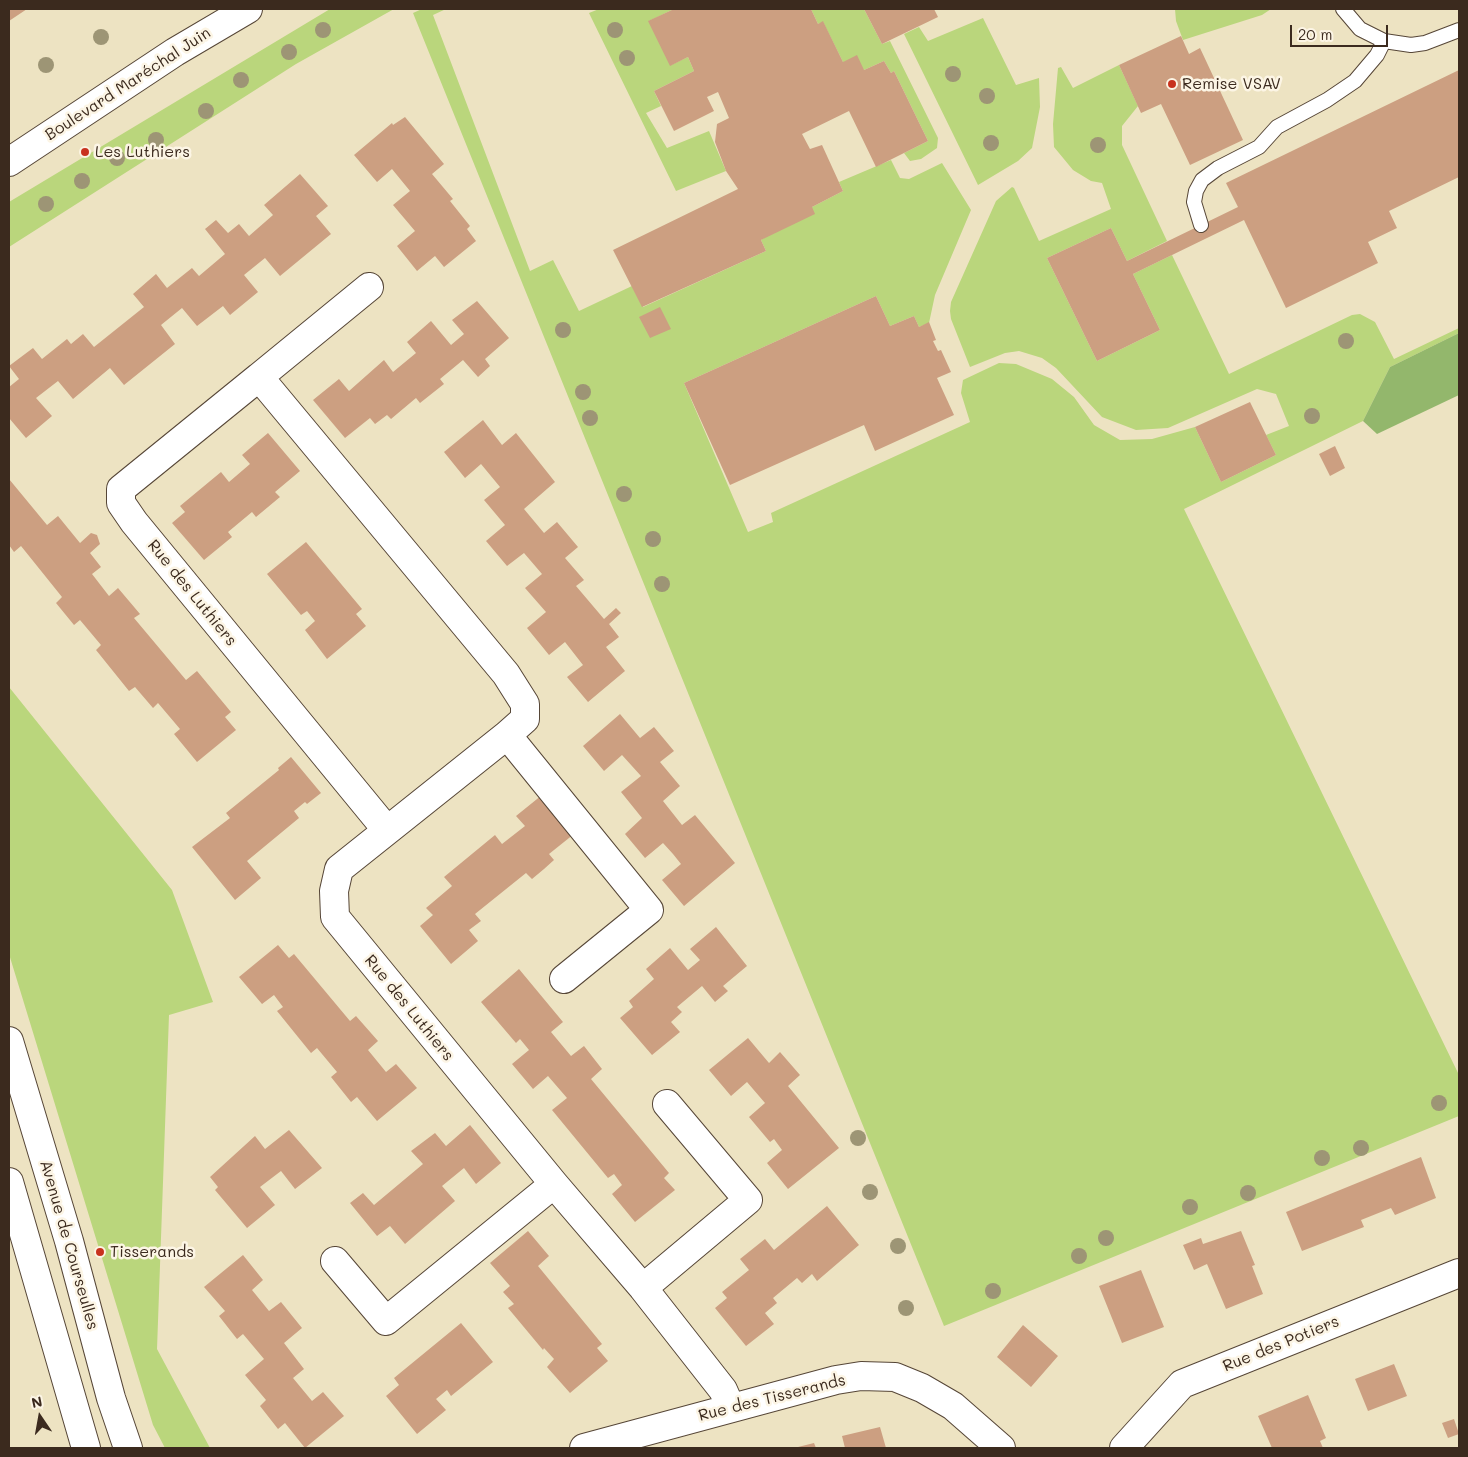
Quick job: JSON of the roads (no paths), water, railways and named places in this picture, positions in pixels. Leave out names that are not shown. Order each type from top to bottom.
[{"type":"street","name":"Boulevard Maréchal Juin","points":[[9,162],[175,52],[248,9]]},
{"type":"street","name":"Rue des Luthiers","points":[[369,286],[121,490],[121,503],[140,530],[386,829]]},
{"type":"street","name":"Rue des Luthiers","points":[[259,377],[506,674],[525,704],[525,719],[507,735],[386,829],[339,869],[334,891],[335,917],[554,1184],[643,1288],[723,1390],[731,1408]]},
{"type":"street","points":[[507,735],[649,910],[564,979]]},
{"type":"street","name":"Avenue de Courseulles","points":[[9,1041],[85,1298],[111,1398],[128,1448]]},
{"type":"street","points":[[643,1288],[748,1200],[667,1104]]},
{"type":"street","points":[[9,1182],[86,1448]]},
{"type":"street","points":[[334,1261],[386,1321],[554,1184]]},
{"type":"street","name":"Rue des Potiers","points":[[1124,1448],[1182,1384],[1459,1273]]},
{"type":"street","name":"Rue des Tisserands","points":[[584,1448],[836,1380],[861,1376],[895,1377],[922,1388],[953,1406],[1001,1448]]},
{"type":"lane","points":[[1342,9],[1360,29],[1384,41],[1411,45],[1425,43],[1459,30]]},
{"type":"lane","points":[[1201,225],[1194,202],[1196,191],[1202,180],[1218,168],[1259,147],[1277,127],[1328,100],[1355,81],[1377,55],[1384,41]]},
{"type":"place","name":"Remise VSAV","points":[[1172,84]]},
{"type":"place","name":"Les Luthiers","points":[[85,152]]},
{"type":"place","name":"Tisserands","points":[[100,1252]]}]
